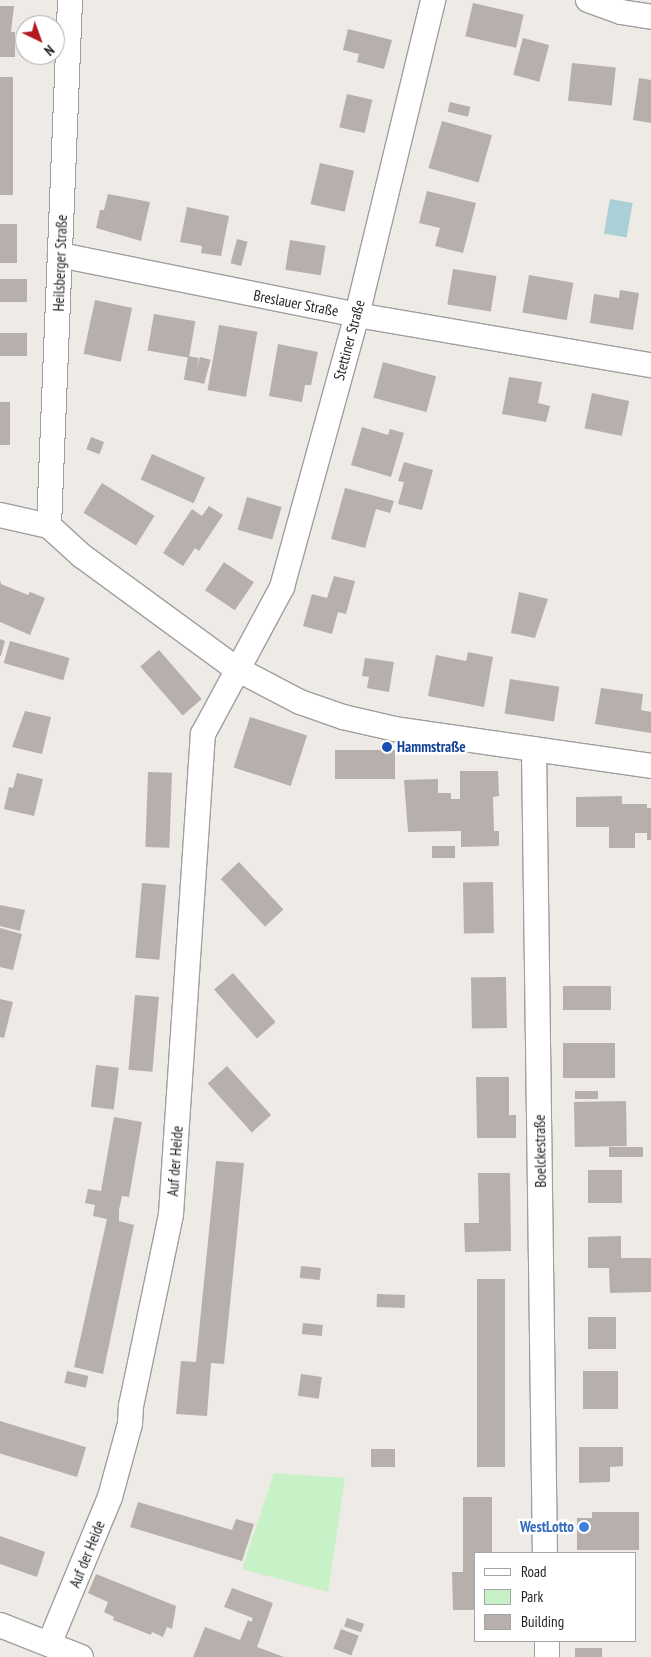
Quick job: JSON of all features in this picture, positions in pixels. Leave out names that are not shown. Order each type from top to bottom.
[{"type":"street","name":"Heilsberger Straße","points":[[49,526],[70,0]]},
{"type":"street","name":"Stettiner Straße","points":[[236,668],[282,587],[356,315],[433,0]]},
{"type":"street","points":[[588,0],[621,12],[651,17]]},
{"type":"street","name":"Breslauer Straße","points":[[60,255],[356,315],[651,366]]},
{"type":"street","points":[[0,515],[49,526],[82,556],[236,668],[300,702],[342,717],[395,729],[651,766]]},
{"type":"street","name":"Auf der Heide","points":[[50,1642],[110,1497],[130,1424],[131,1406],[171,1214],[203,734],[236,668]]},
{"type":"street","name":"Boelckestraße","points":[[534,749],[545,1552]]},
{"type":"street","points":[[0,1624],[50,1642],[80,1657]]},
{"type":"street","points":[[547,1642],[547,1657]]},
{"type":"green space","points":[[274,1473],[345,1478],[328,1592],[242,1569]]},
{"type":"water","points":[[610,199],[633,203],[627,237],[604,233]]},
{"type":"building","points":[[473,3],[524,15],[516,48],[465,36]]},
{"type":"building","points":[[0,6],[14,6],[11,32],[15,32],[15,57],[0,57]]},
{"type":"building","points":[[348,29],[392,40],[384,69],[357,62],[359,54],[343,50]]},
{"type":"building","points":[[523,38],[549,45],[539,82],[513,75]]},
{"type":"building","points":[[572,63],[616,68],[612,105],[568,101]]},
{"type":"building","points":[[0,77],[13,77],[13,195],[0,195]]},
{"type":"building","points":[[639,78],[651,80],[651,123],[633,120]]},
{"type":"building","points":[[347,94],[372,100],[365,133],[339,127]]},
{"type":"building","points":[[450,102],[470,107],[468,117],[448,112]]},
{"type":"building","points":[[442,121],[492,135],[478,182],[428,168]]},
{"type":"building","points":[[320,163],[354,171],[345,212],[311,204]]},
{"type":"building","points":[[427,191],[476,203],[463,253],[435,246],[440,228],[419,223]]},
{"type":"building","points":[[108,194],[150,202],[141,241],[96,228],[100,210],[104,210]]},
{"type":"building","points":[[187,207],[229,216],[221,256],[201,253],[202,246],[180,242]]},
{"type":"building","points":[[0,224],[17,224],[17,263],[0,263]]},
{"type":"building","points":[[237,239],[248,242],[241,266],[231,263]]},
{"type":"building","points":[[290,240],[326,246],[321,275],[285,270]]},
{"type":"building","points":[[453,269],[496,276],[491,311],[447,305]]},
{"type":"building","points":[[529,275],[573,283],[567,320],[522,312]]},
{"type":"building","points":[[0,279],[27,279],[27,302],[0,302]]},
{"type":"building","points":[[620,290],[639,293],[633,330],[590,323],[594,294],[619,298]]},
{"type":"building","points":[[95,300],[132,308],[121,362],[84,354]]},
{"type":"building","points":[[154,314],[195,321],[189,358],[148,350]]},
{"type":"building","points":[[219,325],[257,332],[246,397],[208,390]]},
{"type":"building","points":[[0,333],[27,333],[27,356],[0,356]]},
{"type":"building","points":[[278,344],[318,352],[311,385],[305,385],[302,402],[269,396]]},
{"type":"building","points":[[188,356],[199,358],[195,382],[184,380]]},
{"type":"building","points":[[200,357],[211,360],[204,384],[194,381]]},
{"type":"building","points":[[383,362],[436,376],[427,412],[373,398]]},
{"type":"building","points":[[509,377],[542,382],[538,403],[550,406],[546,422],[502,414]]},
{"type":"building","points":[[592,393],[629,401],[622,436],[585,428]]},
{"type":"building","points":[[0,402],[10,402],[10,445],[0,445]]},
{"type":"building","points":[[362,427],[388,435],[390,429],[404,433],[391,477],[351,465]]},
{"type":"building","points":[[91,437],[104,442],[99,454],[86,449]]},
{"type":"building","points":[[152,454],[205,478],[194,503],[141,480]]},
{"type":"building","points":[[404,462],[433,470],[422,510],[398,504],[404,482],[398,481]]},
{"type":"building","points":[[102,483],[155,516],[136,546],[83,513]]},
{"type":"building","points":[[345,488],[394,501],[390,513],[376,509],[365,548],[331,539]]},
{"type":"building","points":[[247,497],[282,507],[272,540],[238,530]]},
{"type":"building","points":[[209,506],[223,515],[199,551],[195,548],[183,566],[163,553],[192,509],[202,516]]},
{"type":"building","points":[[224,562],[254,582],[235,610],[205,590]]},
{"type":"building","points":[[334,576],[355,581],[346,614],[338,612],[332,634],[303,626],[312,594],[327,598]]},
{"type":"building","points":[[0,580],[1,584],[28,595],[30,592],[45,598],[30,635],[0,622]]},
{"type":"building","points":[[519,592],[548,599],[535,638],[511,633]]},
{"type":"building","points":[[0,639],[5,641],[1,656],[0,656]]},
{"type":"building","points":[[10,641],[70,658],[63,680],[4,663]]},
{"type":"building","points":[[159,650],[202,699],[183,715],[140,666]]},
{"type":"building","points":[[468,652],[493,657],[484,707],[428,696],[436,655],[466,661]]},
{"type":"building","points":[[365,658],[394,662],[389,692],[367,688],[369,677],[362,676]]},
{"type":"building","points":[[510,679],[559,687],[554,721],[505,714]]},
{"type":"building","points":[[601,688],[643,694],[641,710],[651,712],[651,733],[595,724]]},
{"type":"building","points":[[25,711],[51,717],[42,754],[12,747]]},
{"type":"building","points":[[250,717],[307,736],[291,786],[234,767]]},
{"type":"building","points":[[335,750],[395,750],[395,779],[335,779]]},
{"type":"building","points":[[460,771],[498,771],[499,796],[493,797],[494,831],[499,831],[499,846],[461,847],[461,831],[408,832],[404,780],[438,779],[438,793],[451,793],[451,799],[460,799]]},
{"type":"building","points":[[148,772],[172,773],[169,848],[145,847]]},
{"type":"building","points":[[17,773],[43,779],[34,816],[4,809],[9,787],[13,788]]},
{"type":"building","points":[[622,796],[622,804],[647,804],[647,808],[651,808],[651,840],[647,840],[647,833],[635,833],[635,848],[609,848],[609,827],[576,827],[576,797]]},
{"type":"building","points":[[432,846],[455,846],[455,858],[432,858]]},
{"type":"building","points":[[239,862],[283,910],[265,927],[221,879]]},
{"type":"building","points":[[493,882],[494,933],[464,934],[463,883]]},
{"type":"building","points":[[142,883],[166,885],[159,960],[135,958]]},
{"type":"building","points":[[0,905],[25,910],[20,931],[0,926]]},
{"type":"building","points":[[0,928],[22,934],[13,970],[0,967]]},
{"type":"building","points":[[233,973],[276,1022],[257,1038],[214,989]]},
{"type":"building","points":[[506,977],[507,1028],[472,1029],[471,978]]},
{"type":"building","points":[[563,986],[611,986],[611,1010],[563,1010]]},
{"type":"building","points":[[135,995],[159,997],[152,1072],[128,1070]]},
{"type":"building","points":[[0,999],[13,1002],[4,1038],[0,1037]]},
{"type":"building","points":[[563,1043],[615,1043],[615,1078],[563,1078]]},
{"type":"building","points":[[96,1065],[119,1068],[114,1109],[91,1107]]},
{"type":"building","points":[[227,1066],[271,1115],[252,1132],[208,1083]]},
{"type":"building","points":[[476,1077],[509,1077],[509,1115],[516,1115],[516,1138],[477,1138]]},
{"type":"building","points":[[575,1091],[598,1091],[598,1099],[575,1099]]},
{"type":"building","points":[[626,1101],[627,1146],[575,1147],[574,1102]]},
{"type":"building","points":[[114,1117],[142,1122],[129,1197],[122,1196],[119,1210],[119,1221],[134,1225],[103,1374],[74,1367],[107,1219],[93,1216],[95,1205],[85,1203],[88,1189],[101,1191]]},
{"type":"building","points":[[609,1147],[643,1147],[643,1157],[609,1157]]},
{"type":"building","points":[[216,1161],[244,1163],[224,1364],[211,1363],[207,1416],[176,1414],[181,1361],[196,1362]]},
{"type":"building","points":[[588,1170],[622,1170],[622,1203],[588,1203]]},
{"type":"building","points":[[478,1173],[510,1173],[511,1251],[465,1252],[464,1223],[479,1223]]},
{"type":"building","points":[[621,1236],[621,1258],[651,1258],[651,1292],[610,1293],[609,1268],[588,1268],[588,1237]]},
{"type":"building","points":[[301,1266],[321,1268],[320,1280],[300,1278]]},
{"type":"building","points":[[477,1279],[505,1279],[505,1467],[477,1467]]},
{"type":"building","points":[[377,1294],[405,1295],[405,1308],[377,1307]]},
{"type":"building","points":[[588,1317],[616,1317],[616,1349],[588,1349]]},
{"type":"building","points":[[303,1323],[323,1325],[322,1336],[302,1334]]},
{"type":"building","points":[[67,1371],[88,1376],[86,1388],[64,1383]]},
{"type":"building","points":[[583,1371],[618,1371],[618,1409],[583,1409]]},
{"type":"building","points":[[301,1374],[322,1377],[319,1399],[298,1396]]},
{"type":"building","points":[[0,1421],[86,1447],[77,1477],[0,1453]]},
{"type":"building","points":[[579,1447],[623,1447],[623,1466],[610,1467],[610,1482],[579,1483]]},
{"type":"building","points":[[371,1449],[395,1449],[395,1467],[371,1467]]},
{"type":"building","points":[[463,1497],[492,1497],[492,1552],[473,1552],[473,1610],[453,1610],[452,1572],[463,1572]]},
{"type":"building","points":[[138,1502],[232,1530],[236,1519],[254,1524],[242,1561],[130,1527]]},
{"type":"building","points":[[592,1512],[639,1512],[639,1550],[577,1550],[577,1518],[592,1518]]},
{"type":"building","points":[[0,1536],[45,1552],[37,1577],[0,1564]]},
{"type":"building","points":[[96,1574],[176,1606],[172,1629],[167,1627],[163,1637],[152,1632],[151,1635],[113,1620],[114,1617],[104,1612],[108,1602],[88,1593]]},
{"type":"building","points":[[232,1588],[273,1603],[257,1647],[284,1657],[193,1657],[205,1627],[240,1640],[248,1620],[251,1622],[253,1618],[224,1607]]},
{"type":"building","points":[[347,1618],[364,1624],[361,1632],[344,1627]]},
{"type":"building","points":[[341,1629],[359,1636],[351,1655],[333,1649]]},
{"type":"building","points":[[575,1648],[602,1648],[602,1657],[575,1657]]},
{"type":"place","name":"Hammstraße","points":[[387,747]]},
{"type":"place","name":"WestLotto","points":[[584,1527]]}]
